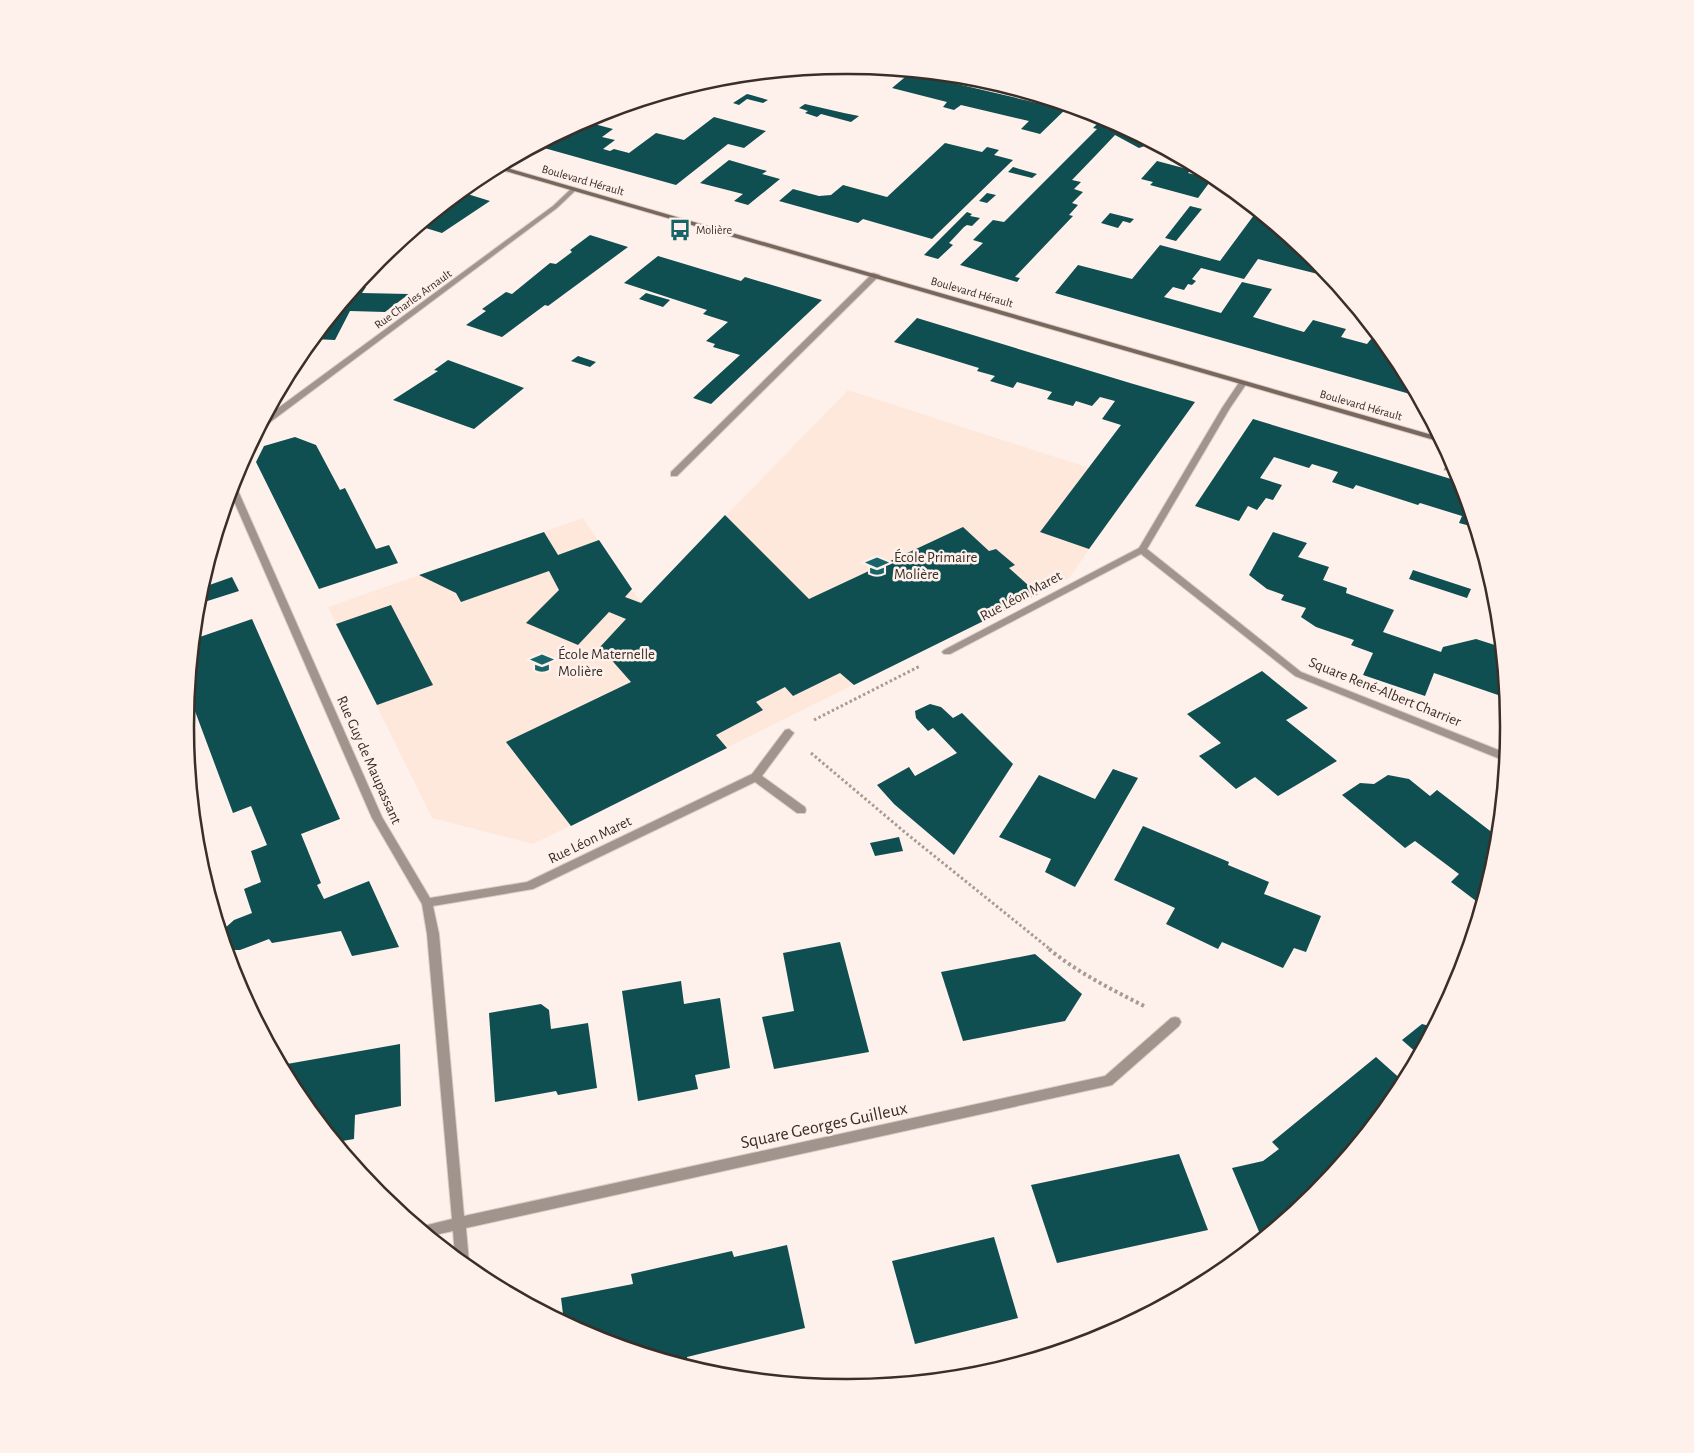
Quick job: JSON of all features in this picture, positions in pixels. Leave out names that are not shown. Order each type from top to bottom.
[{"type":"main road","name":"Boulevard Hérault","points":[[507,170],[1432,438]]},
{"type":"street","name":"Rue Charles Arnault","points":[[274,415],[555,208],[574,189]]},
{"type":"street","points":[[674,474],[876,275]]},
{"type":"street","points":[[1142,550],[1226,408],[1244,383]]},
{"type":"street","name":"Rue Guy de Maupassant","points":[[237,497],[377,818],[427,903],[433,934],[461,1252]]},
{"type":"street","name":"Rue Léon Maret","points":[[948,652],[1142,550]]},
{"type":"street","name":"Square René-Albert Charrier","points":[[1142,550],[1298,674],[1499,754]]},
{"type":"street","name":"Rue Léon Maret","points":[[427,903],[529,886],[756,777],[789,733]]},
{"type":"street","points":[[756,777],[801,810]]},
{"type":"street","name":"Square Georges Guilleux","points":[[432,1229],[1108,1081],[1175,1022]]},
{"type":"path","points":[[948,652],[789,733],[907,834],[1069,965],[1097,982],[1175,1022]]},
{"type":"shaded area","points":[[848,390],[1136,483],[1069,578],[533,844],[432,818],[328,607],[583,518],[641,603]]},
{"type":"building","points":[[906,77],[932,79],[1042,104],[1064,111],[1040,134],[1021,129],[1029,121],[961,105],[954,110],[943,107],[947,102],[892,88]]},
{"type":"building","points":[[747,94],[768,100],[763,103],[747,99],[739,105],[733,103]]},
{"type":"building","points":[[805,104],[859,116],[851,122],[821,114],[817,117],[805,113],[808,111],[799,108]]},
{"type":"building","points":[[714,117],[766,131],[744,148],[728,144],[676,185],[545,148],[595,124],[613,129],[602,137],[615,140],[603,149],[610,151],[614,149],[629,153],[656,133],[684,140]]},
{"type":"building","points":[[1098,123],[1145,146],[1139,148],[1115,135],[1072,180],[1081,182],[1074,189],[1083,192],[1072,203],[1078,205],[1069,215],[1073,216],[1015,277],[1020,278],[1017,282],[960,265],[983,243],[973,240],[993,220],[1004,222],[1097,129],[1093,128]]},
{"type":"building","points":[[945,143],[982,152],[987,147],[999,150],[994,155],[1013,160],[932,239],[863,219],[858,223],[779,201],[793,189],[819,196],[831,195],[843,185],[887,197]]},
{"type":"building","points":[[729,160],[767,171],[762,174],[780,179],[748,205],[734,201],[743,194],[700,183]]},
{"type":"building","points":[[1157,161],[1185,168],[1190,171],[1188,173],[1195,175],[1209,183],[1198,198],[1150,185],[1153,182],[1141,179]]},
{"type":"building","points":[[1013,167],[1037,174],[1032,178],[1008,172]]},
{"type":"building","points":[[987,193],[996,195],[987,203],[979,201]]},
{"type":"building","points":[[470,195],[490,201],[442,233],[426,228]]},
{"type":"building","points":[[1190,206],[1202,209],[1176,241],[1165,238]]},
{"type":"building","points":[[967,212],[972,214],[970,216],[980,218],[972,226],[967,225],[964,227],[949,243],[953,245],[938,259],[924,255]]},
{"type":"building","points":[[1110,213],[1134,219],[1130,223],[1123,221],[1118,228],[1101,223]]},
{"type":"building","points":[[1253,216],[1317,274],[1258,259],[1244,279],[1201,268],[1192,279],[1196,281],[1192,285],[1188,284],[1184,290],[1173,287],[1164,297],[1221,313],[1242,282],[1272,289],[1253,317],[1304,332],[1313,320],[1346,329],[1341,337],[1367,344],[1372,339],[1408,393],[1055,293],[1078,265],[1132,279],[1160,245],[1220,261]]},
{"type":"building","points":[[590,235],[628,247],[548,306],[545,305],[502,337],[466,325],[486,311],[482,309],[506,292],[512,294],[550,263],[556,264],[572,252],[570,250]]},
{"type":"building","points":[[658,256],[741,281],[745,277],[822,300],[711,404],[693,398],[740,355],[713,347],[715,344],[706,341],[728,322],[703,314],[707,310],[624,283]]},
{"type":"building","points":[[364,287],[366,287],[362,293],[409,294],[385,312],[350,311],[335,340],[322,339]]},
{"type":"building","points":[[646,293],[670,300],[663,307],[639,299]]},
{"type":"building","points":[[917,318],[1195,402],[1089,549],[1040,532],[1121,425],[1102,419],[1115,401],[1100,397],[1092,406],[1076,401],[1073,406],[1047,399],[1052,392],[1017,382],[1013,388],[990,381],[995,376],[977,371],[979,368],[894,342]]},
{"type":"building","points":[[578,356],[596,362],[590,367],[571,361]]},
{"type":"building","points":[[448,360],[524,388],[474,429],[393,400],[438,371],[434,370]]},
{"type":"building","points":[[1253,419],[1451,479],[1468,525],[1459,523],[1462,516],[1420,503],[1418,505],[1356,485],[1353,489],[1332,482],[1338,472],[1312,464],[1309,468],[1274,457],[1260,478],[1282,485],[1273,500],[1266,498],[1257,510],[1248,506],[1239,521],[1195,506]]},
{"type":"building","points":[[295,437],[316,445],[340,490],[345,488],[376,549],[389,545],[398,563],[319,589],[256,462],[264,446]]},
{"type":"building","points":[[725,515],[809,599],[963,527],[989,551],[996,549],[1015,565],[1009,568],[1038,594],[854,685],[840,673],[793,696],[785,687],[756,702],[763,710],[716,735],[727,748],[571,826],[506,742],[631,682],[600,647],[626,619],[609,612],[578,645],[526,623],[559,590],[549,571],[461,602],[456,593],[419,575],[544,532],[558,555],[599,540],[632,589],[625,597],[641,603]]},
{"type":"building","points":[[1273,532],[1307,543],[1298,557],[1329,567],[1323,580],[1347,588],[1346,593],[1394,610],[1383,632],[1441,652],[1443,647],[1476,639],[1494,645],[1498,695],[1434,673],[1425,696],[1363,675],[1373,653],[1351,645],[1354,640],[1316,627],[1301,617],[1306,608],[1281,600],[1284,595],[1267,589],[1249,575]]},
{"type":"building","points":[[1413,570],[1471,589],[1467,598],[1409,579]]},
{"type":"building","points":[[232,577],[239,591],[207,601],[210,585]]},
{"type":"building","points":[[391,605],[433,685],[377,705],[336,624]]},
{"type":"building","points":[[252,619],[340,819],[301,834],[321,883],[317,885],[324,899],[369,881],[399,947],[352,956],[341,931],[272,943],[269,939],[240,950],[234,950],[226,927],[234,920],[252,913],[244,889],[261,882],[251,851],[267,845],[251,806],[233,813],[195,710],[201,637]]},
{"type":"building","points":[[1262,671],[1308,708],[1286,720],[1337,761],[1278,796],[1255,777],[1236,789],[1199,756],[1221,743],[1187,714]]},
{"type":"building","points":[[930,704],[941,707],[953,718],[962,713],[1013,764],[954,855],[894,804],[877,785],[909,767],[915,776],[957,753],[933,728],[928,731],[916,718],[915,711]]},
{"type":"building","points":[[1113,769],[1138,778],[1075,887],[1045,872],[1051,859],[999,837],[1039,775],[1095,799]]},
{"type":"building","points":[[1388,775],[1409,779],[1430,796],[1437,790],[1491,831],[1476,901],[1451,882],[1459,874],[1415,841],[1405,848],[1342,795],[1360,783],[1374,784]]},
{"type":"building","points":[[1143,826],[1229,862],[1228,865],[1269,882],[1264,894],[1321,916],[1306,952],[1294,948],[1283,968],[1222,942],[1218,949],[1166,924],[1175,908],[1114,880]]},
{"type":"building","points":[[899,837],[903,851],[875,856],[870,843]]},
{"type":"building","points":[[840,942],[869,1052],[774,1069],[762,1017],[794,1011],[783,953]]},
{"type":"building","points":[[1035,954],[1082,994],[1065,1021],[963,1041],[941,972]]},
{"type":"building","points":[[681,981],[684,1004],[720,998],[730,1068],[695,1075],[698,1089],[638,1101],[622,991]]},
{"type":"building","points":[[541,1004],[549,1010],[551,1029],[588,1023],[597,1088],[558,1095],[556,1091],[495,1102],[489,1013]]},
{"type":"building","points":[[1422,1024],[1427,1025],[1414,1050],[1402,1040]]},
{"type":"building","points":[[400,1044],[401,1106],[355,1115],[354,1139],[343,1141],[304,1089],[289,1064]]},
{"type":"building","points":[[1376,1057],[1398,1076],[1365,1124],[1338,1157],[1309,1188],[1259,1232],[1232,1168],[1263,1161],[1279,1149],[1272,1142]]},
{"type":"building","points":[[1179,1154],[1208,1230],[1057,1263],[1031,1185]]},
{"type":"building","points":[[994,1237],[1018,1318],[915,1344],[892,1261]]},
{"type":"building","points":[[787,1245],[805,1328],[687,1357],[687,1359],[637,1345],[563,1314],[561,1298],[633,1284],[631,1274],[732,1251],[734,1257]]},
{"type":"place","name":"Molière","points":[[680,230]]},
{"type":"place","name":"École Primaire Molière","points":[[877,566]]},
{"type":"place","name":"École Maternelle Molière","points":[[542,663]]}]
